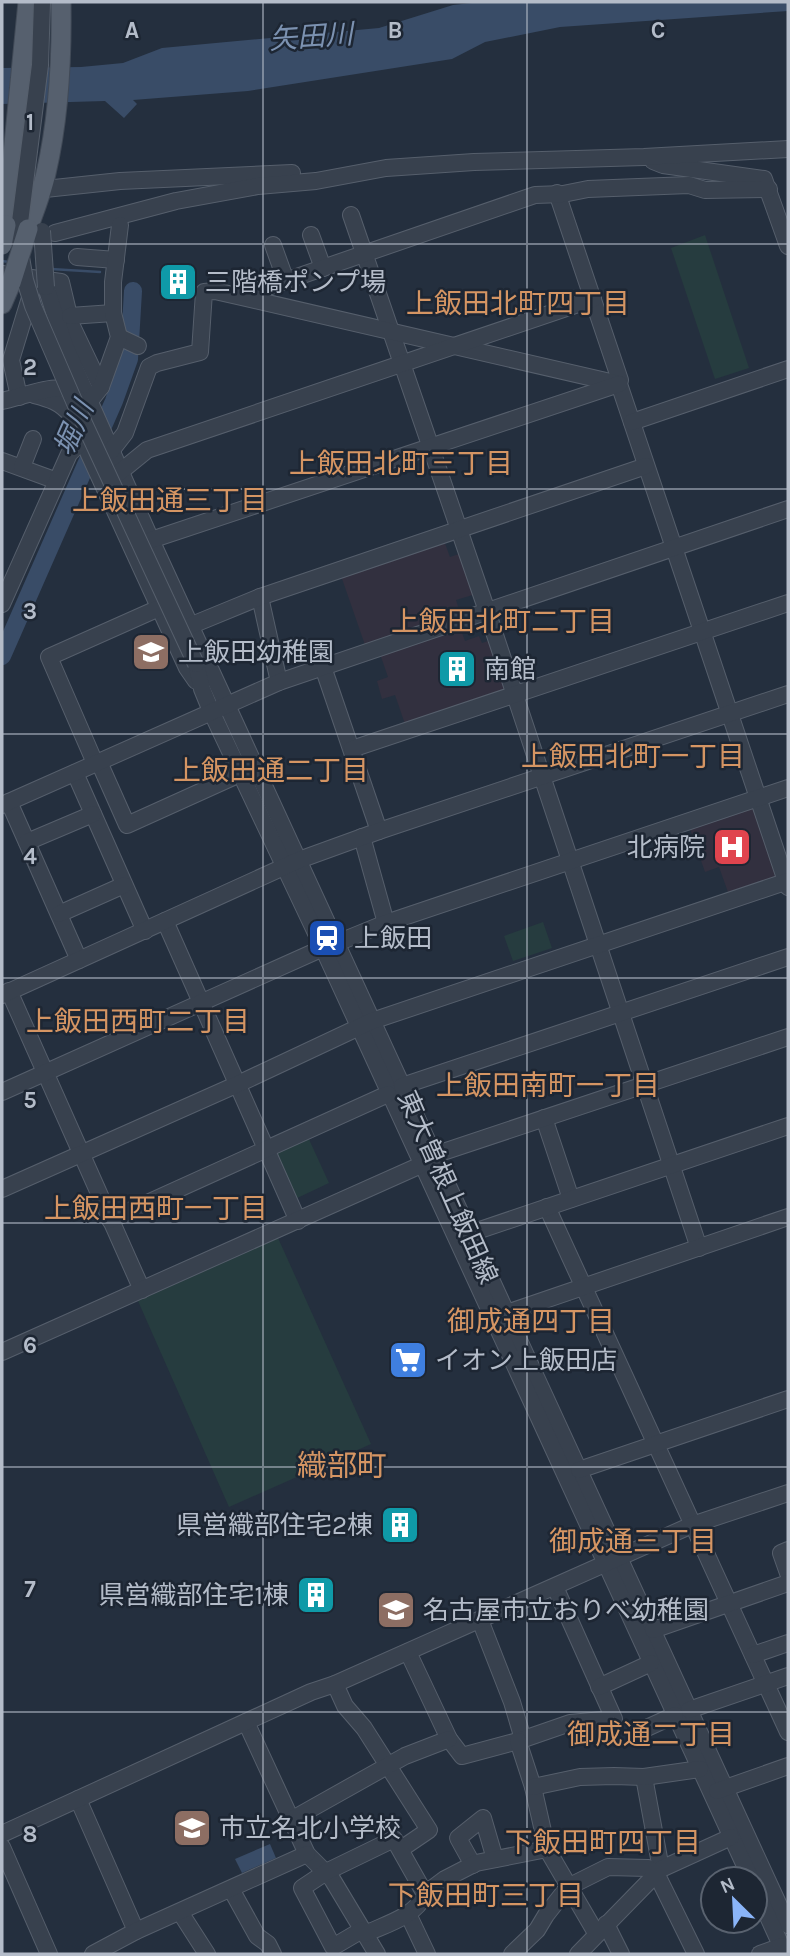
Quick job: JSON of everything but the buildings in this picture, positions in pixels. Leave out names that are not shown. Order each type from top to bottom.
[{"type":"main road","points":[[2,245],[28,2]]},
{"type":"main road","points":[[2,304],[7,278],[42,231],[46,179],[57,107],[61,2]]},
{"type":"street","points":[[42,2],[40,65],[20,222],[25,280],[33,306],[66,383],[196,664],[202,689]]},
{"type":"street","points":[[46,179],[121,181],[386,169],[489,161],[645,157],[788,149]]},
{"type":"street","points":[[645,157],[663,165],[764,179],[782,209],[788,246]]},
{"type":"street","points":[[26,396],[11,360],[41,283],[42,231],[258,186],[316,181],[386,169]]},
{"type":"street","points":[[256,291],[535,195],[588,189],[690,185],[705,190],[769,189]]},
{"type":"street","points":[[2,1189],[365,1025],[788,883],[673,548],[557,193]]},
{"type":"street","points":[[351,215],[515,694],[699,1248]]},
{"type":"street","points":[[93,409],[101,387],[127,341],[113,313],[120,225]]},
{"type":"street","points":[[311,235],[323,268]]},
{"type":"street","points":[[273,245],[286,281]]},
{"type":"street","points":[[77,257],[116,260]]},
{"type":"street","points":[[7,278],[41,283],[61,282],[71,324],[101,387]]},
{"type":"street","points":[[41,283],[65,346],[120,472],[192,625],[242,774],[284,867],[330,946]]},
{"type":"street","points":[[110,448],[125,433],[149,367],[200,352],[204,292],[236,296],[458,345],[619,384]]},
{"type":"street","points":[[120,472],[156,447],[593,299]]},
{"type":"street","points":[[70,316],[113,313]]},
{"type":"street","points":[[632,422],[788,369]]},
{"type":"street","points":[[151,540],[619,384]]},
{"type":"street","points":[[2,401],[51,388],[65,389],[93,409]]},
{"type":"street","points":[[26,396],[46,397],[62,405],[71,415],[187,668],[219,707],[299,860],[330,946],[427,1160]]},
{"type":"street","points":[[23,467],[33,439]]},
{"type":"street","points":[[2,604],[69,454],[85,445]]},
{"type":"street","points":[[2,461],[57,481]]},
{"type":"street","points":[[192,625],[260,597],[646,466]]},
{"type":"street","points":[[79,960],[27,842],[5,804],[279,682],[788,509]]},
{"type":"street","points":[[260,597],[279,682]]},
{"type":"street","points":[[352,749],[788,603]]},
{"type":"street","points":[[159,608],[49,657],[127,825],[242,774]]},
{"type":"street","points":[[323,667],[379,831]]},
{"type":"street","points":[[142,1290],[45,1073],[6,993],[299,860],[788,694]]},
{"type":"street","points":[[75,772],[145,931]]},
{"type":"street","points":[[2,1092],[386,923],[788,788]]},
{"type":"street","points":[[27,842],[93,814]]},
{"type":"street","points":[[362,837],[386,923]]},
{"type":"street","points":[[59,914],[124,886]]},
{"type":"street","points":[[165,921],[299,1221]]},
{"type":"street","points":[[110,1220],[395,1090],[788,957]]},
{"type":"street","points":[[2,1352],[299,1221],[427,1160],[788,1037]]},
{"type":"street","points":[[544,1118],[571,1199]]},
{"type":"street","points":[[468,1234],[788,1126]]},
{"type":"street","name":"東大曽根上飯田線","points":[[427,1160],[468,1234],[499,1315],[579,1470],[651,1663],[682,1713],[718,1791],[788,1925]]},
{"type":"street","name":"東大曽根上飯田線","points":[[427,1160],[612,1560],[653,1630],[700,1769],[718,1791],[731,1837],[744,1865]]},
{"type":"street","points":[[547,1208],[788,1731]]},
{"type":"street","points":[[499,1315],[788,1217]]},
{"type":"street","points":[[579,1470],[788,1399]]},
{"type":"street","points":[[2,1833],[311,1692],[335,1684],[692,1525],[788,1493]]},
{"type":"street","points":[[788,1550],[781,1553],[788,1573]]},
{"type":"street","points":[[653,1630],[788,1583]]},
{"type":"street","points":[[408,1652],[449,1739],[462,1756],[570,1723],[614,1719],[555,1587]]},
{"type":"street","points":[[480,1620],[512,1702],[547,1849],[568,1887],[621,1954]]},
{"type":"street","points":[[753,1655],[788,1643]]},
{"type":"street","points":[[599,1687],[651,1663]]},
{"type":"street","points":[[638,1732],[682,1713],[788,1676]]},
{"type":"street","points":[[335,1684],[345,1706],[364,1728],[429,1830],[401,1849]]},
{"type":"street","points":[[246,1722],[307,1854],[326,1872],[377,1954]]},
{"type":"street","points":[[291,1820],[405,1756],[449,1739]]},
{"type":"street","points":[[718,1791],[788,1766]]},
{"type":"street","points":[[533,1787],[597,1776],[644,1777],[700,1769]]},
{"type":"street","points":[[644,1777],[659,1871],[696,1954]]},
{"type":"street","points":[[78,1799],[136,1931]]},
{"type":"street","points":[[473,1865],[458,1838],[483,1818],[495,1859]]},
{"type":"street","points":[[578,1954],[659,1871],[731,1837]]},
{"type":"street","points":[[425,1894],[394,1839],[326,1872],[302,1888],[333,1947],[408,1914],[421,1905],[425,1894],[473,1865],[547,1849]]},
{"type":"street","points":[[2,1847],[49,1954]]},
{"type":"street","points":[[93,1954],[136,1931],[307,1854]]},
{"type":"street","points":[[512,1954],[537,1930],[568,1887],[608,1867],[648,1868],[659,1871]]},
{"type":"street","points":[[231,1889],[257,1936],[268,1944],[273,1954]]},
{"type":"street","points":[[180,1912],[207,1954]]},
{"type":"street","points":[[408,1914],[427,1954]]},
{"type":"street","points":[[760,1954],[784,1950],[769,1918]]},
{"type":"shaded area","points":[[443,538],[450,557],[462,553],[476,594],[456,600],[460,613],[365,645],[340,573]]},
{"type":"shaded area","points":[[460,627],[465,641],[479,636],[482,643],[491,640],[508,693],[406,727],[395,695],[382,699],[377,681],[388,677],[380,654]]},
{"type":"shaded area","name":"北病院","points":[[752,804],[778,874],[776,879],[729,895],[719,867],[705,872],[689,826]]},
{"type":"green space","points":[[705,235],[749,368],[715,379],[671,248]]},
{"type":"green space","points":[[543,922],[552,948],[513,961],[504,936]]},
{"type":"green space","points":[[307,1135],[329,1183],[293,1200],[271,1151]]},
{"type":"green space","points":[[278,1238],[371,1444],[229,1507],[138,1301]]},
{"type":"water","name":"矢田川","points":[[481,2],[788,2],[788,11],[560,27],[485,42],[452,59],[248,91],[133,100],[137,104],[124,118],[105,101],[2,104],[2,68],[81,67],[123,63],[162,48],[379,28],[453,5]]},
{"type":"water","points":[[270,1844],[276,1858],[242,1873],[235,1859]]},
{"type":"waterway","points":[[2,261],[9,262]]},
{"type":"waterway","points":[[51,269],[100,272]]},
{"type":"waterway","name":"堀川","points":[[2,656],[114,401],[129,359],[133,291]]},
{"type":"place","name":"三階橋ポンプ場","points":[[178,282]]},
{"type":"place","name":"上飯田幼稚園","points":[[151,652]]},
{"type":"place","name":"南館","points":[[457,669]]},
{"type":"place","name":"北病院","points":[[732,847]]},
{"type":"place","name":"上飯田","points":[[327,938]]},
{"type":"place","name":"イオン上飯田店","points":[[408,1360]]},
{"type":"place","name":"県営織部住宅2棟","points":[[400,1525]]},
{"type":"place","name":"県営織部住宅1棟","points":[[316,1595]]},
{"type":"place","name":"名古屋市立おりべ幼稚園","points":[[396,1610]]},
{"type":"place","name":"市立名北小学校","points":[[192,1828]]},
{"type":"district","name":"上飯田北町四丁目","points":[[518,303]]},
{"type":"district","name":"上飯田北町三丁目","points":[[401,463]]},
{"type":"district","name":"上飯田通三丁目","points":[[170,500]]},
{"type":"district","name":"上飯田北町二丁目","points":[[503,621]]},
{"type":"district","name":"上飯田北町一丁目","points":[[633,756]]},
{"type":"district","name":"上飯田通二丁目","points":[[271,770]]},
{"type":"district","name":"上飯田西町二丁目","points":[[138,1021]]},
{"type":"district","name":"上飯田南町一丁目","points":[[548,1085]]},
{"type":"district","name":"上飯田西町一丁目","points":[[156,1208]]},
{"type":"district","name":"御成通四丁目","points":[[531,1321]]},
{"type":"district","name":"織部町","points":[[342,1466]]},
{"type":"district","name":"御成通三丁目","points":[[633,1541]]},
{"type":"district","name":"御成通二丁目","points":[[651,1734]]},
{"type":"district","name":"下飯田町四丁目","points":[[603,1842]]},
{"type":"district","name":"下飯田町三丁目","points":[[486,1895]]}]
